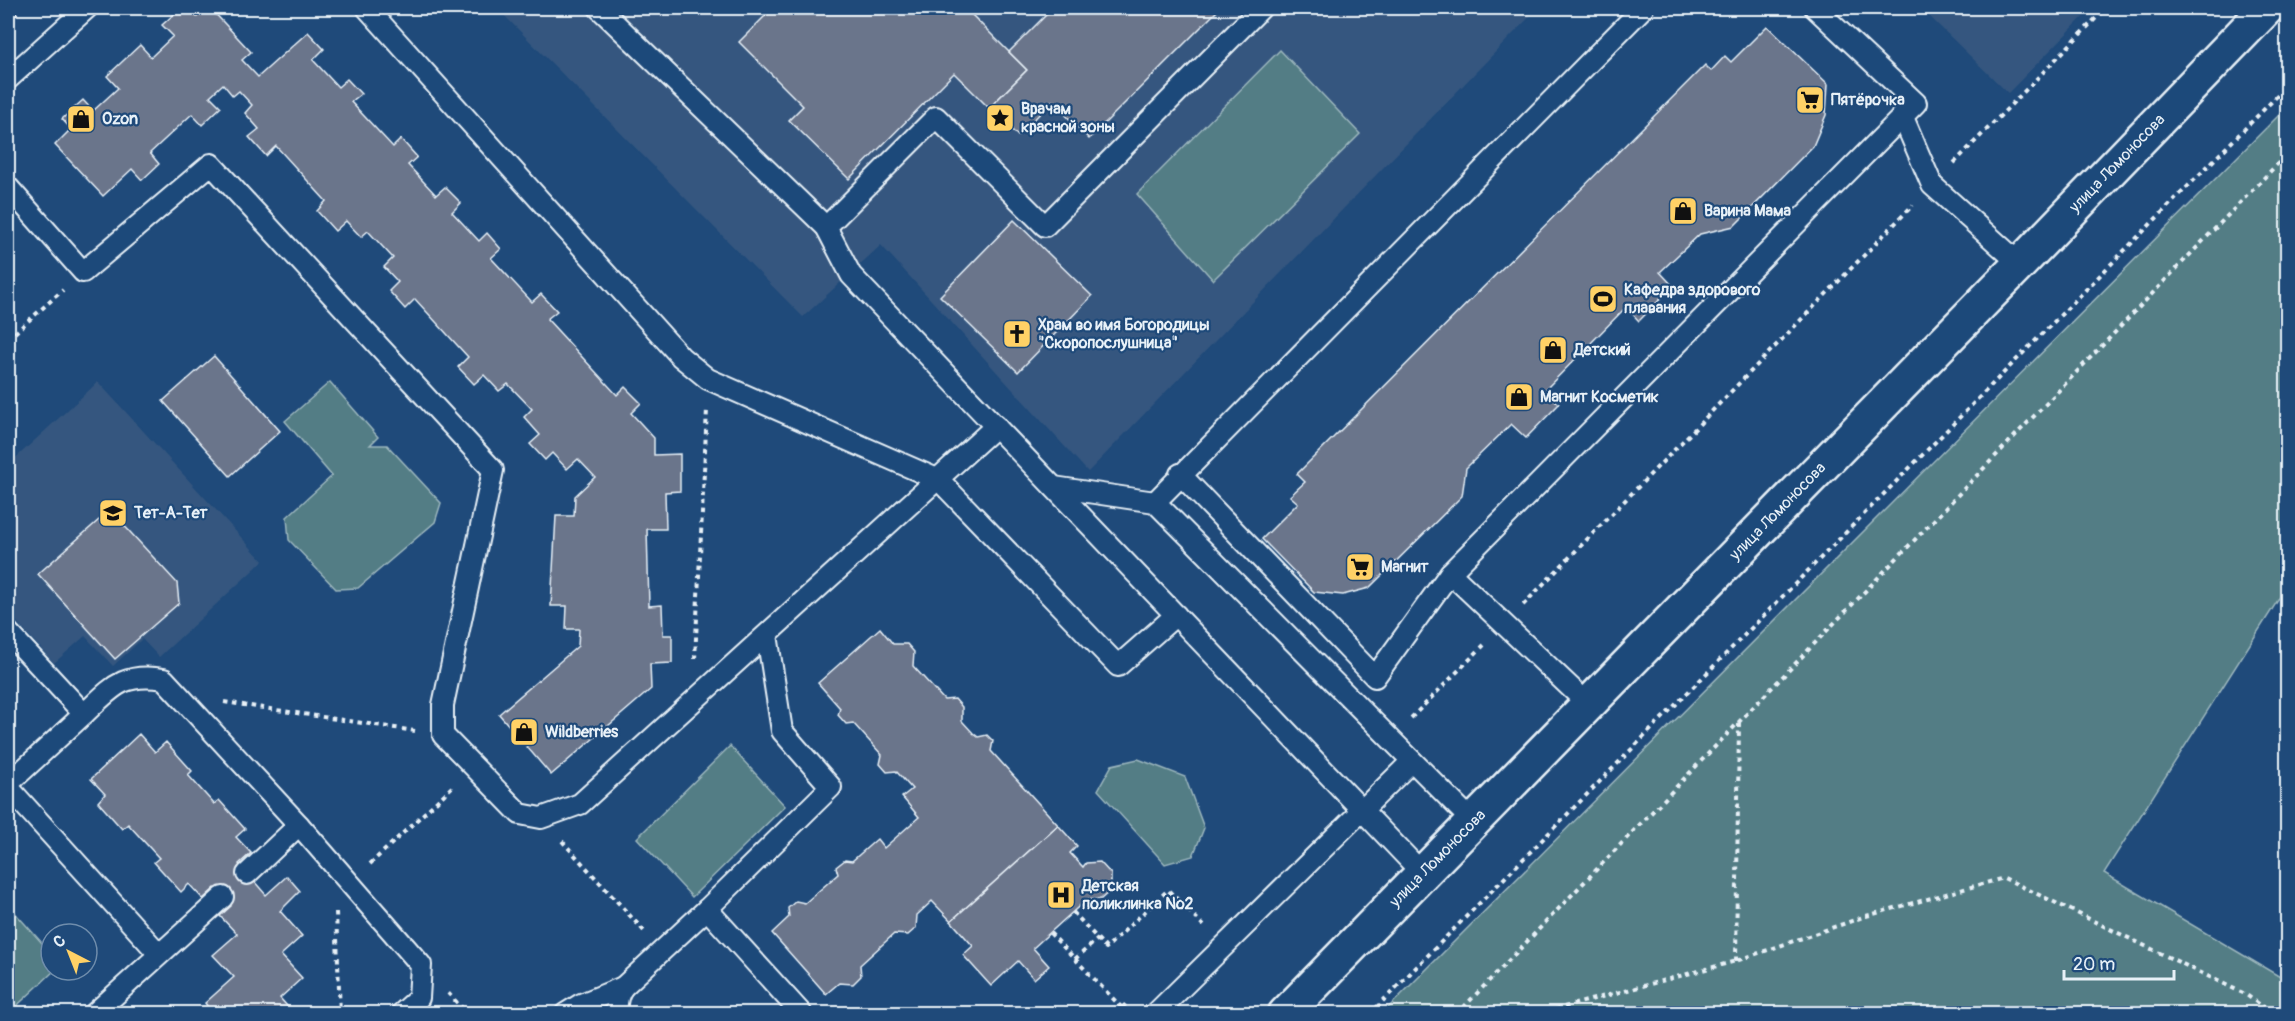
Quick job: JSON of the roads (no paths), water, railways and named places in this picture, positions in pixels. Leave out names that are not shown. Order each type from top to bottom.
[{"type":"main road","name":"улица Ломоносова","points":[[1285,1014],[2020,264],[2267,8]]},
{"type":"lane","points":[[8,79],[87,8]]},
{"type":"lane","points":[[368,8],[681,357],[708,379],[939,480],[1118,666],[1176,615]]},
{"type":"lane","points":[[599,8],[826,226],[850,275],[1422,874]]},
{"type":"lane","points":[[826,226],[936,117],[1045,226],[1261,8]]},
{"type":"lane","points":[[1155,502],[1180,474],[1642,8]]},
{"type":"lane","points":[[1180,474],[1375,677],[1450,573],[1916,103],[1815,8]]},
{"type":"lane","points":[[1902,115],[1932,185],[2020,264]]},
{"type":"lane","points":[[8,187],[83,272],[211,164],[493,470],[443,705],[443,735],[520,813],[542,818],[580,804],[996,426]]},
{"type":"lane","points":[[1054,487],[1155,502],[1474,823]]},
{"type":"lane","points":[[1450,573],[1589,705]]},
{"type":"lane","points":[[8,632],[84,714]]},
{"type":"lane","points":[[617,1014],[616,1002],[623,987],[707,909],[831,787],[782,731],[766,635]]},
{"type":"lane","points":[[159,954],[8,785],[119,682],[148,676],[164,679],[299,825],[421,965],[419,998],[401,1014]]},
{"type":"lane","points":[[1155,1014],[1412,761]]},
{"type":"lane","points":[[247,874],[299,825]]},
{"type":"lane","points":[[94,1014],[223,897]]},
{"type":"lane","points":[[707,909],[802,1014]]},
{"type":"lane","points":[[565,1014],[581,1004],[623,987]]},
{"type":"place","name":"Пятёрочка","points":[[1810,100]]},
{"type":"place","name":"Врачам красной зоны","points":[[1000,118]]},
{"type":"place","name":"Ozon","points":[[81,119]]},
{"type":"place","name":"Варина Мама","points":[[1683,211]]},
{"type":"place","name":"Кафедра здорового плавания","points":[[1603,299]]},
{"type":"place","name":"Храм во имя Богородицы \"Скоропослушница\"","points":[[1017,334]]},
{"type":"place","name":"Детский","points":[[1553,350]]},
{"type":"place","name":"Магнит Косметик","points":[[1519,397]]},
{"type":"place","name":"Тет-А-Тет","points":[[113,513]]},
{"type":"place","name":"Магнит","points":[[1360,567]]},
{"type":"place","name":"Wildberries","points":[[524,732]]},
{"type":"place","name":"Детская поликлинка №2","points":[[1061,895]]}]
